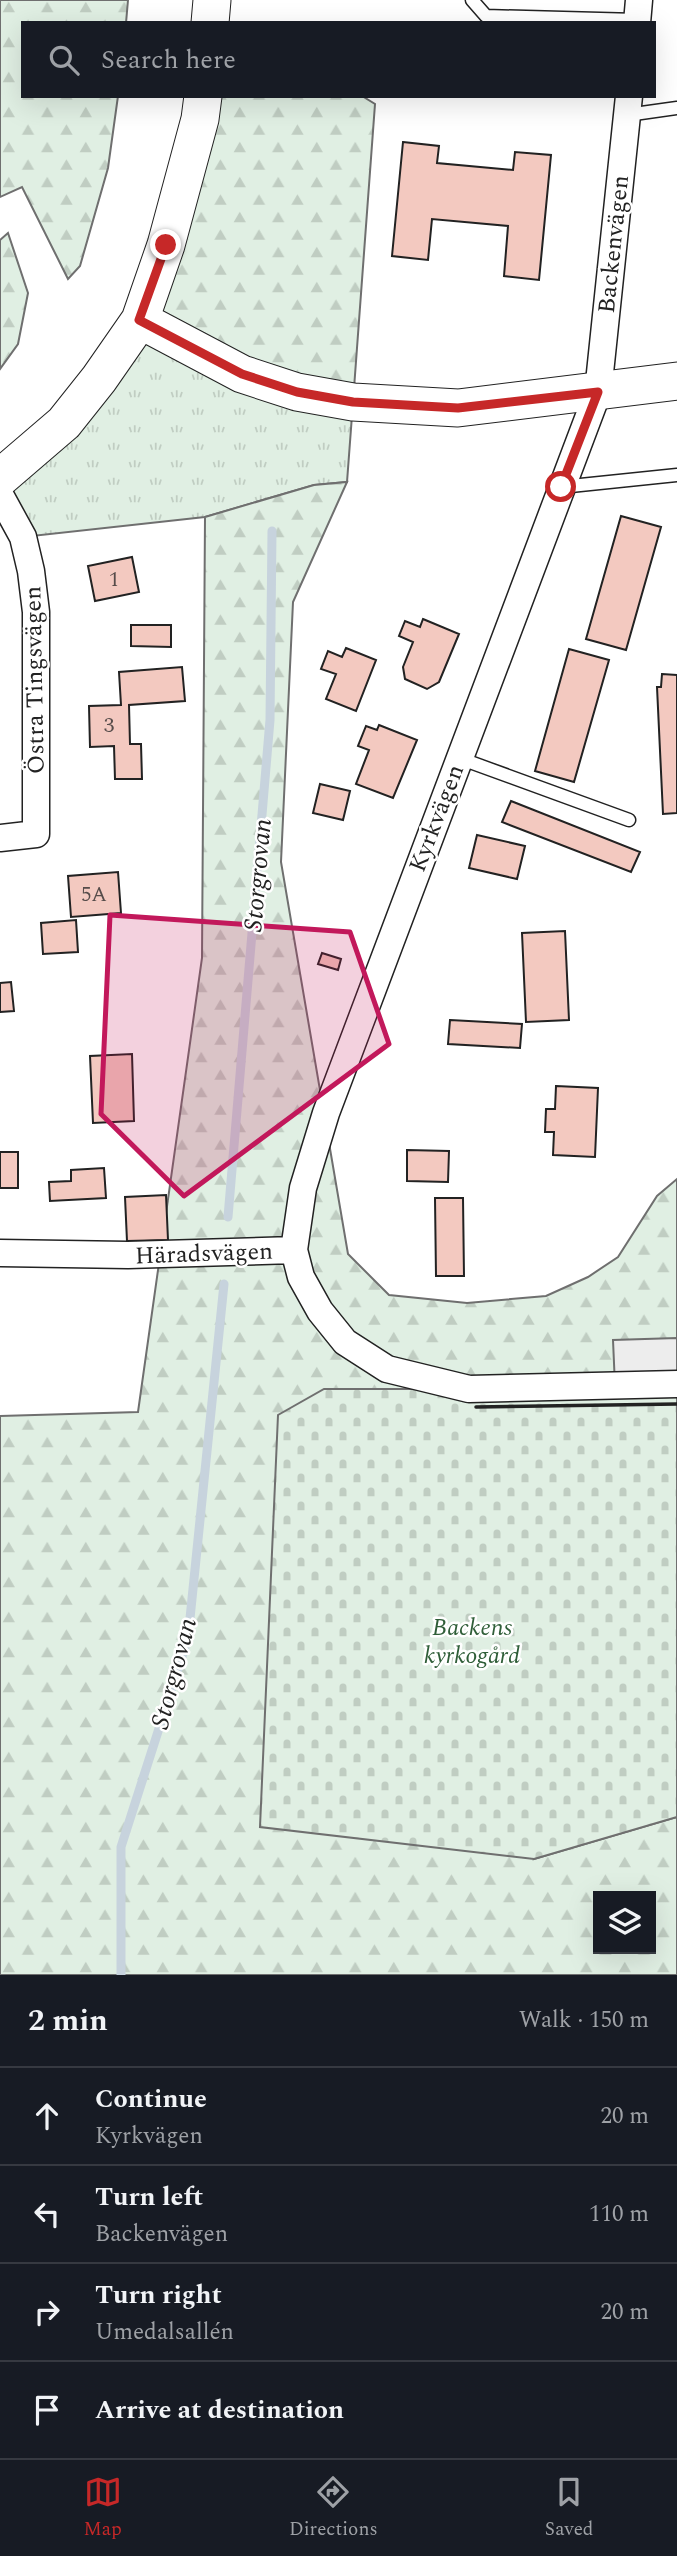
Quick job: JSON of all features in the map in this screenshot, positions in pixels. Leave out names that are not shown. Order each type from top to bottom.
[{"type":"street","points":[[210,21],[212,0]]},
{"type":"street","points":[[0,478],[64,423],[99,379],[139,320],[166,245],[200,119],[202,98]]},
{"type":"street","name":"Backenvägen","points":[[598,392],[628,106]]},
{"type":"street","points":[[139,320],[242,374],[297,392],[353,402],[458,408],[677,381]]},
{"type":"street","name":"Kyrkvägen","points":[[294,1250],[303,1188],[326,1113],[598,392]]},
{"type":"street","name":"Östra Tingsvägen","points":[[0,495],[23,537],[36,612],[36,834],[0,838]]},
{"type":"street","name":"Häradsvägen","points":[[0,1253],[128,1255],[294,1250],[302,1277],[320,1311],[345,1342],[387,1369],[469,1389],[677,1384]]},
{"type":"lane","points":[[471,0],[486,19],[560,20],[638,14]]},
{"type":"lane","points":[[628,106],[677,108]]},
{"type":"lane","points":[[561,487],[677,475]]},
{"type":"lane","points":[[458,758],[629,820]]},
{"type":"highlighted area","points":[[110,915],[350,932],[389,1044],[184,1196],[101,1114]]},
{"type":"green space","points":[[0,0],[128,0],[126,21],[21,21],[21,98],[118,98],[108,168],[80,266],[68,279],[22,187],[0,197]]},
{"type":"green space","points":[[202,98],[365,98],[375,104],[353,402],[140,320]]},
{"type":"green space","points":[[8,233],[28,293],[18,344],[0,369],[0,240]]},
{"type":"green space","points":[[140,320],[353,402],[347,482],[314,485],[205,517],[23,537],[0,495]]},
{"type":"green space","points":[[347,482],[293,602],[281,862],[348,1254],[389,1295],[467,1303],[546,1296],[588,1277],[618,1257],[657,1196],[677,1179],[677,1384],[534,1859],[677,1817],[677,1975],[0,1975],[0,1416],[138,1412],[202,958],[205,517],[314,485]]},
{"type":"green space","name":"Backens kyrkogård","points":[[677,1384],[677,1817],[534,1859],[260,1827],[278,1415],[324,1389]]},
{"type":"shaded area","points":[[677,1338],[677,1384],[615,1386],[613,1340]]},
{"type":"building","points":[[403,142],[439,146],[437,163],[513,170],[515,152],[551,155],[539,280],[504,276],[508,226],[432,219],[428,260],[392,256]]},
{"type":"building","points":[[621,516],[661,527],[626,650],[586,639]]},
{"type":"building","points":[[132,557],[139,592],[95,601],[88,566]]},
{"type":"building","points":[[423,619],[459,634],[439,682],[427,689],[405,679],[403,667],[413,642],[399,636],[405,621],[420,627]]},
{"type":"building","points":[[131,625],[171,625],[171,647],[131,646]]},
{"type":"building","points":[[346,648],[376,660],[356,711],[326,699],[336,674],[321,669],[328,651],[342,657]]},
{"type":"building","points":[[569,649],[609,660],[574,782],[535,771]]},
{"type":"building","points":[[182,667],[185,701],[129,705],[130,744],[141,744],[142,779],[115,779],[114,746],[90,747],[89,706],[121,705],[119,672]]},
{"type":"building","points":[[662,674],[677,675],[677,813],[663,814],[657,687],[661,687]]},
{"type":"building","points":[[379,725],[417,740],[393,798],[356,784],[369,750],[358,746],[366,726],[377,730]]},
{"type":"building","points":[[320,784],[350,791],[343,820],[313,813]]},
{"type":"building","points":[[511,801],[640,852],[631,872],[502,822]]},
{"type":"building","points":[[477,835],[525,846],[517,879],[469,868]]},
{"type":"building","points":[[118,872],[121,913],[71,917],[68,876]]},
{"type":"building","points":[[76,920],[78,952],[43,954],[41,923]]},
{"type":"building","points":[[565,931],[569,1020],[526,1022],[522,933]]},
{"type":"building","points":[[322,953],[341,959],[338,970],[318,964]]},
{"type":"building","points":[[11,982],[14,1011],[0,1012],[0,983]]},
{"type":"building","points":[[450,1020],[522,1024],[520,1048],[448,1044]]},
{"type":"building","points":[[132,1054],[134,1121],[93,1123],[90,1056]]},
{"type":"building","points":[[556,1086],[598,1088],[595,1157],[553,1155],[554,1132],[545,1132],[546,1109],[555,1109]]},
{"type":"building","points":[[407,1150],[449,1151],[448,1182],[407,1181]]},
{"type":"building","points":[[0,1152],[18,1152],[18,1188],[0,1188]]},
{"type":"building","points":[[104,1168],[106,1198],[50,1201],[49,1182],[71,1181],[71,1170]]},
{"type":"building","points":[[166,1195],[168,1240],[127,1241],[125,1197]]},
{"type":"building","points":[[435,1198],[463,1198],[464,1276],[436,1276]]},
{"type":"waterway","name":"Storgrovan","points":[[228,1217],[270,720],[272,531]]},
{"type":"waterway","name":"Storgrovan","points":[[121,1975],[121,1847],[188,1638],[224,1284]]},
{"type":"wall","points":[[476,1407],[677,1404]]},
{"type":"route","points":[[166,245],[139,320],[242,374],[297,392],[353,402],[458,408],[598,392],[561,487]]}]
